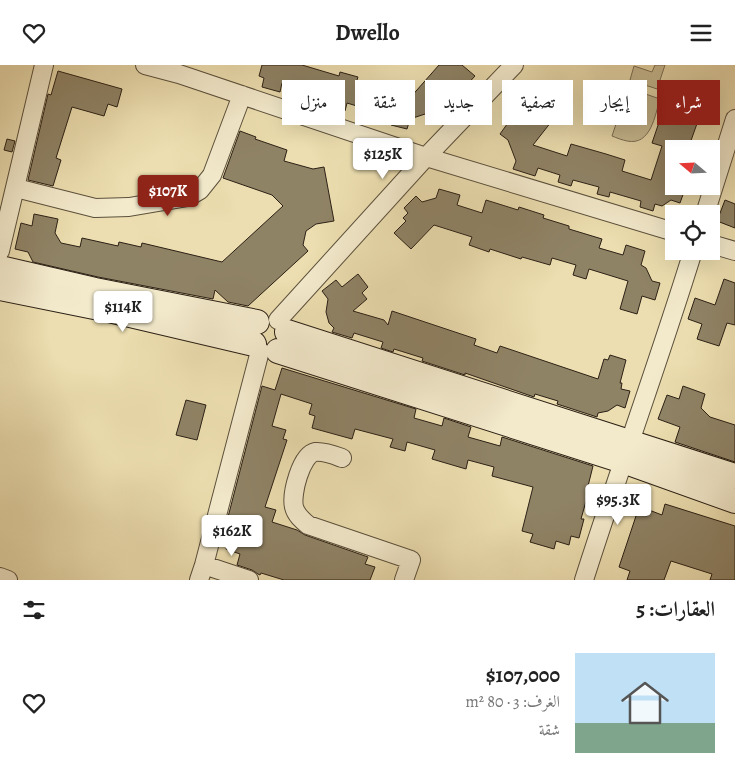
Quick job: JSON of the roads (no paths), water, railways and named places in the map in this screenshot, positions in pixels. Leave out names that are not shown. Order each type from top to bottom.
[{"type":"street","points":[[0,251],[44,65]]},
{"type":"street","points":[[145,65],[179,74],[426,157],[665,229]]},
{"type":"street","points":[[249,580],[202,573],[269,337],[426,157],[514,65]]},
{"type":"street","points":[[16,188],[95,207],[129,207],[188,197],[200,190],[212,175],[242,95]]},
{"type":"street","points":[[708,205],[735,119]]},
{"type":"street","points":[[720,247],[735,251]]},
{"type":"street","points":[[584,580],[626,452],[661,354],[690,260]]},
{"type":"street","points":[[0,268],[95,290],[269,337],[626,452],[735,476]]},
{"type":"street","points":[[0,287],[109,310],[269,337]]},
{"type":"street","points":[[342,458],[316,452],[308,455],[303,463],[294,491],[294,505],[299,517],[308,525],[411,559],[404,580]]},
{"type":"street","points":[[626,452],[735,501]]},
{"type":"street","points":[[0,577],[8,580]]}]
